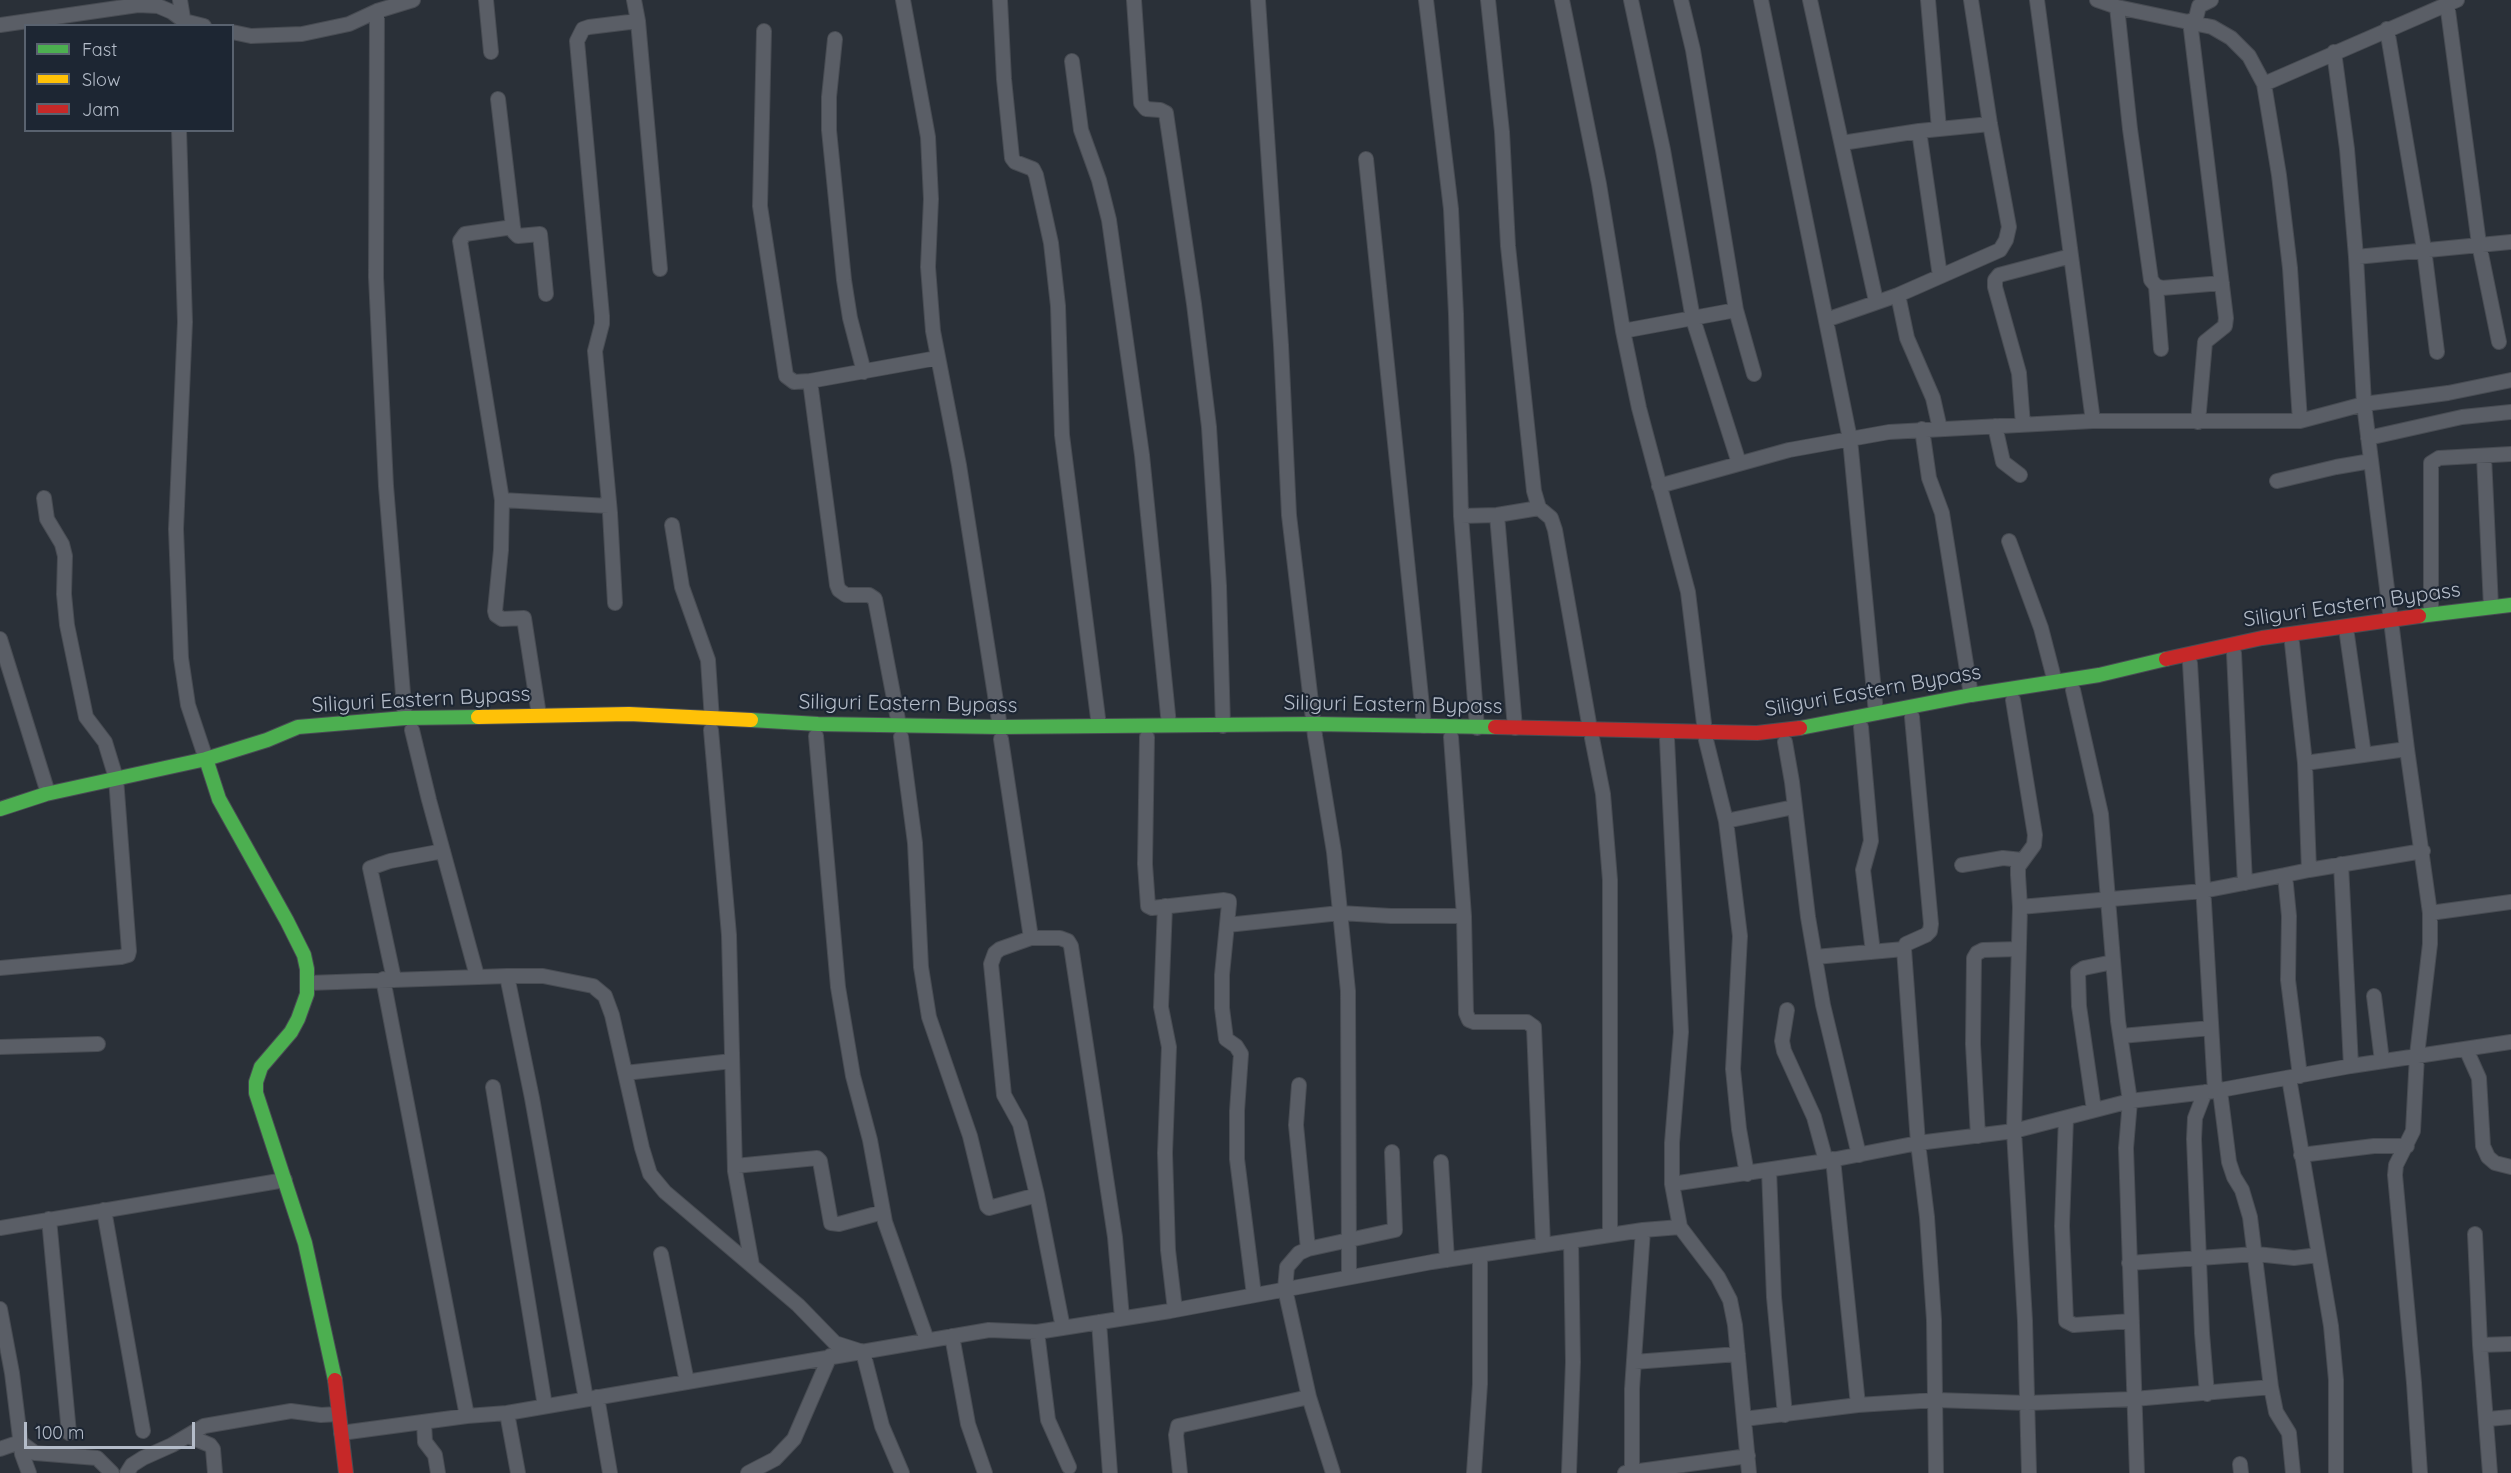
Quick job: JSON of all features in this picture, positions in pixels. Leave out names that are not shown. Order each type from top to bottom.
[{"type":"main road","name":"Siliguri Eastern Bypass","points":[[267,740],[412,730],[818,724],[900,731],[1147,737],[1424,726],[1515,728],[1667,739],[1706,735],[1785,742],[1912,717],[2073,690],[2162,672],[2234,653],[2347,635],[2431,614],[2511,605]]},
{"type":"main road","name":"Siliguri Eastern Bypass","points":[[1000,733],[1099,726],[1169,725],[1451,737],[1591,733],[1706,735],[1783,731],[1971,695],[2099,675],[2241,642],[2392,624],[2511,616]]},
{"type":"main road","name":"Siliguri Eastern Bypass","points":[[0,808],[48,794],[206,759],[267,740],[287,730],[310,725],[405,717],[629,714],[816,736],[900,731]]},
{"type":"main road","points":[[206,759],[219,799],[304,955],[308,983],[307,994],[298,1019],[261,1067],[255,1087],[262,1116],[304,1243],[333,1368],[346,1473]]},
{"type":"main road","name":"Siliguri Eastern Bypass","points":[[0,820],[51,803],[82,786]]},
{"type":"street","points":[[180,0],[184,23]]},
{"type":"street","points":[[234,32],[251,36],[302,34],[349,24],[377,11],[413,0]]},
{"type":"street","points":[[486,0],[491,52]]},
{"type":"street","points":[[634,0],[639,21],[660,269]]},
{"type":"street","points":[[903,0],[928,137],[931,199],[928,267],[937,358],[962,483],[1030,938]]},
{"type":"street","points":[[1000,0],[1004,79],[1012,158],[1015,162],[1033,169],[1036,175],[1051,243],[1058,306],[1060,417],[1099,726]]},
{"type":"street","points":[[1134,0],[1141,103],[1146,109],[1166,113],[1194,304],[1209,427],[1213,485],[1219,586],[1223,726]]},
{"type":"street","points":[[1258,0],[1281,345],[1289,515],[1315,730],[1334,852],[1348,991],[1349,1277]]},
{"type":"street","points":[[1426,0],[1451,209],[1461,516],[1477,728]]},
{"type":"street","points":[[1488,0],[1502,132],[1508,246],[1534,491],[1539,508],[1551,518],[1555,530],[1603,794],[1610,880],[1610,1235]]},
{"type":"street","points":[[1562,0],[1599,184],[1623,331],[1639,408],[1688,592],[1706,735],[1726,821],[1740,936],[1733,1069],[1739,1130],[1747,1174]]},
{"type":"street","points":[[1631,0],[1663,150],[1693,319],[1738,463]]},
{"type":"street","points":[[1681,0],[1700,93],[1736,310],[1754,374]]},
{"type":"street","points":[[1761,0],[1850,439],[1876,713]]},
{"type":"street","points":[[1810,0],[1876,301]]},
{"type":"street","points":[[1928,0],[1939,129]]},
{"type":"street","points":[[1826,320],[1898,295],[2000,250],[2006,240],[2008,227],[1971,0]]},
{"type":"street","points":[[2037,0],[2093,421]]},
{"type":"street","points":[[2097,0],[2117,7],[2212,27],[2232,38],[2249,56],[2264,84],[2279,175],[2290,267],[2300,421]]},
{"type":"street","points":[[2198,422],[2205,342],[2225,326],[2193,22],[2199,6],[2211,0]]},
{"type":"street","points":[[2264,84],[2452,2],[2480,244],[2499,342]]},
{"type":"street","points":[[0,25],[138,5],[158,6],[172,12],[184,23]]},
{"type":"street","points":[[2117,7],[2130,129],[2151,280],[2156,286],[2162,288],[2222,283]]},
{"type":"street","points":[[377,11],[376,277],[386,486],[405,717]]},
{"type":"street","points":[[615,603],[595,351],[602,324],[601,304],[577,41],[583,29],[589,27],[639,21]]},
{"type":"street","points":[[2387,29],[2424,249],[2437,352]]},
{"type":"street","points":[[764,31],[759,171],[765,249],[786,376],[794,382],[810,381],[937,358]]},
{"type":"street","points":[[835,39],[829,97],[829,129],[844,280],[850,318],[864,372]]},
{"type":"street","points":[[2334,52],[2347,149],[2364,404],[2430,913],[2430,944],[2417,1055],[2413,1131],[2396,1165],[2395,1174],[2420,1473]]},
{"type":"street","points":[[1072,61],[1081,130],[1100,180],[1109,220],[1142,455],[1169,725]]},
{"type":"street","points":[[498,99],[514,232],[518,236],[540,234],[546,294]]},
{"type":"street","points":[[1842,143],[1919,131],[1990,124]]},
{"type":"street","points":[[1919,131],[1940,276]]},
{"type":"street","points":[[179,132],[184,322],[176,529],[181,646],[188,705],[206,759]]},
{"type":"street","points":[[1366,159],[1424,726]]},
{"type":"street","points":[[513,227],[465,234],[460,241],[502,500],[501,550],[495,611],[496,615],[502,619],[524,618],[539,715]]},
{"type":"street","points":[[2356,257],[2511,242]]},
{"type":"street","points":[[2023,425],[2019,373],[1995,280],[1999,275],[2072,256]]},
{"type":"street","points":[[2156,286],[2161,349]]},
{"type":"street","points":[[1898,295],[1907,338],[1934,398],[1940,429]]},
{"type":"street","points":[[1623,331],[1736,310]]},
{"type":"street","points":[[1659,486],[1738,463],[1850,439],[1922,429],[2093,421],[2300,421],[2364,404],[2448,393],[2511,380]]},
{"type":"street","points":[[810,381],[837,585],[839,590],[846,595],[869,595],[876,599],[900,731],[915,843],[921,967],[929,1017],[970,1136],[987,1206],[989,1208],[1037,1195]]},
{"type":"street","points":[[2368,438],[2462,417],[2511,412]]},
{"type":"street","points":[[1995,426],[2003,462],[2020,475]]},
{"type":"street","points":[[1922,429],[1929,478],[1942,513],[1971,695]]},
{"type":"street","points":[[2431,614],[2431,462],[2439,458],[2511,454]]},
{"type":"street","points":[[2484,456],[2491,607]]},
{"type":"street","points":[[2277,481],[2336,467],[2371,462]]},
{"type":"street","points":[[0,968],[128,955],[116,778],[105,742],[86,717],[67,625],[64,594],[65,556],[62,544],[48,519],[44,498]]},
{"type":"street","points":[[502,500],[609,506]]},
{"type":"street","points":[[1461,516],[1497,515],[1539,508]]},
{"type":"street","points":[[1497,515],[1515,728]]},
{"type":"street","points":[[672,525],[682,587],[708,660],[729,935],[735,1166],[752,1264]]},
{"type":"street","points":[[2008,541],[2041,628],[2055,682]]},
{"type":"street","points":[[2347,635],[2364,755]]},
{"type":"street","points":[[0,639],[48,794]]},
{"type":"street","points":[[2292,643],[2305,764],[2309,870]]},
{"type":"street","points":[[2234,653],[2245,883]]},
{"type":"street","points":[[2190,663],[2213,1091],[2229,1162],[2247,1203],[2256,1254],[2271,1387],[2276,1412],[2289,1433],[2293,1473]]},
{"type":"street","points":[[2073,690],[2101,814],[2113,962],[2130,1101],[2126,1142],[2137,1473]]},
{"type":"street","points":[[2013,700],[2035,835],[2034,845],[2018,867],[2020,907],[2014,1131],[2025,1321],[2029,1473]]},
{"type":"street","points":[[1815,957],[1904,949],[1911,941],[1926,935],[1931,924],[1912,717]]},
{"type":"street","points":[[1861,727],[1871,841],[1863,870],[1873,952]]},
{"type":"street","points":[[412,730],[477,976]]},
{"type":"street","points":[[816,736],[838,987],[853,1076],[870,1140],[883,1212],[927,1340]]},
{"type":"street","points":[[1147,737],[1145,864],[1148,906],[1152,908],[1227,900],[1229,904],[1222,1008],[1226,1039],[1236,1046],[1241,1054],[1237,1111],[1237,1158],[1254,1295]]},
{"type":"street","points":[[1451,737],[1464,916],[1467,1018],[1474,1022],[1527,1022],[1534,1027],[1543,1245]]},
{"type":"street","points":[[1667,739],[1681,1032],[1672,1143],[1672,1184],[1680,1227],[1718,1277],[1730,1300],[1738,1354],[1749,1473]]},
{"type":"street","points":[[1785,742],[1823,1005],[1859,1155]]},
{"type":"street","points":[[2305,764],[2407,749]]},
{"type":"street","points":[[1726,821],[1794,807]]},
{"type":"street","points":[[443,851],[390,861],[370,868],[467,1416]]},
{"type":"street","points":[[2020,907],[2203,891],[2341,864],[2423,851]]},
{"type":"street","points":[[1962,865],[2003,858],[2022,860]]},
{"type":"street","points":[[2341,864],[2351,1066]]},
{"type":"street","points":[[2285,875],[2289,916],[2288,980],[2301,1155],[2331,1326],[2336,1380],[2336,1473]]},
{"type":"street","points":[[2430,913],[2511,902]]},
{"type":"street","points":[[1165,906],[1161,1007],[1169,1047],[1165,1153],[1168,1250],[1174,1310]]},
{"type":"street","points":[[1227,925],[1340,913],[1464,916]]},
{"type":"street","points":[[1064,1328],[1020,1124],[1004,1095],[991,964],[995,953],[1000,949],[1030,938],[1060,938],[1068,941],[1071,946],[1115,1237],[1122,1318]]},
{"type":"street","points":[[1904,949],[1918,1143],[1927,1217],[1936,1400],[1936,1473]]},
{"type":"street","points":[[1978,1136],[1973,1044],[1974,958],[1983,950],[2019,949]]},
{"type":"street","points":[[2094,1110],[2079,1006],[2078,972],[2084,968],[2113,962]]},
{"type":"street","points":[[308,983],[477,976],[543,976],[593,986],[605,996],[612,1015],[650,1174],[665,1192],[752,1264],[798,1305],[835,1343],[863,1352]]},
{"type":"street","points":[[507,976],[592,1398],[610,1473]]},
{"type":"street","points":[[2374,996],[2382,1061]]},
{"type":"street","points":[[1786,1010],[1782,1041],[1784,1051],[1814,1117],[1829,1160],[1858,1405]]},
{"type":"street","points":[[2121,1036],[2211,1028]]},
{"type":"street","points":[[1672,1184],[1747,1174],[1918,1143],[2014,1131],[2130,1101],[2213,1091],[2417,1055],[2511,1042]]},
{"type":"street","points":[[0,1047],[98,1044]]},
{"type":"street","points":[[2466,1049],[2479,1078],[2483,1146],[2488,1157],[2495,1163],[2511,1167]]},
{"type":"street","points":[[625,1073],[732,1061]]},
{"type":"street","points":[[1299,1085],[1296,1125],[1308,1249]]},
{"type":"street","points":[[493,1087],[545,1406]]},
{"type":"street","points":[[2207,1394],[2194,1127],[2195,1118],[2213,1091]]},
{"type":"street","points":[[2066,1118],[2062,1226],[2066,1321],[2074,1325],[2132,1321]]},
{"type":"street","points":[[2301,1155],[2354,1147],[2407,1146]]},
{"type":"street","points":[[1333,1473],[1309,1397],[1285,1289],[1287,1267],[1299,1253],[1308,1249],[1395,1230],[1392,1152]]},
{"type":"street","points":[[735,1166],[817,1158],[820,1161],[831,1223],[839,1224],[883,1212]]},
{"type":"street","points":[[1441,1162],[1447,1260]]},
{"type":"street","points":[[1769,1170],[1774,1297],[1785,1415]]},
{"type":"street","points":[[0,1228],[285,1180]]},
{"type":"street","points":[[104,1210],[143,1431]]},
{"type":"street","points":[[49,1220],[69,1433]]},
{"type":"street","points":[[341,1433],[467,1416],[507,1413],[989,1329],[1036,1332],[1064,1328],[1447,1260],[1643,1230],[1680,1227]]},
{"type":"street","points":[[1632,1473],[1634,1362],[1643,1230]]},
{"type":"street","points":[[2475,1234],[2480,1346],[2488,1419],[2490,1473]]},
{"type":"street","points":[[1569,1473],[1573,1362],[1571,1241]]},
{"type":"street","points":[[661,1254],[687,1382]]},
{"type":"street","points":[[2129,1263],[2256,1254],[2282,1258],[2318,1255]]},
{"type":"street","points":[[1474,1473],[1480,1384],[1480,1255]]},
{"type":"street","points":[[0,1309],[12,1373],[20,1442],[29,1473]]},
{"type":"street","points":[[1099,1322],[1110,1473]]},
{"type":"street","points":[[1036,1332],[1048,1420],[1069,1467]]},
{"type":"street","points":[[952,1336],[968,1424],[985,1473]]},
{"type":"street","points":[[2480,1346],[2511,1344]]},
{"type":"street","points":[[863,1352],[879,1419],[902,1473]]},
{"type":"street","points":[[1634,1362],[1738,1354]]},
{"type":"street","points":[[748,1473],[775,1459],[794,1440],[830,1356]]},
{"type":"street","points":[[1744,1419],[1858,1405],[1936,1400],[2027,1403],[2207,1394],[2271,1387]]},
{"type":"street","points":[[1180,1473],[1176,1435],[1178,1426],[1309,1397]]},
{"type":"street","points":[[127,1473],[132,1465],[143,1458],[204,1426],[291,1411],[330,1416],[339,1414]]},
{"type":"street","points":[[507,1413],[518,1473]]},
{"type":"street","points":[[2488,1419],[2511,1418]]},
{"type":"street","points":[[424,1422],[425,1442],[435,1455],[438,1473]]},
{"type":"street","points":[[188,1436],[210,1445],[213,1449],[215,1473]]},
{"type":"street","points":[[0,1449],[20,1442]]},
{"type":"street","points":[[20,1442],[35,1453],[97,1458],[112,1473]]},
{"type":"street","points":[[1623,1473],[1748,1456]]},
{"type":"traffic: fast","points":[[2419,616],[2511,605]]},
{"type":"traffic: fast","points":[[1800,728],[1971,695],[2099,675],[2166,659]]},
{"type":"traffic: fast","points":[[0,809],[46,794],[206,759],[267,740],[298,727],[405,718],[478,717]]},
{"type":"traffic: fast","points":[[751,720],[818,724],[1000,727],[1314,724],[1495,727]]},
{"type":"traffic: fast","points":[[206,759],[219,799],[287,921],[304,955],[307,969],[307,994],[298,1019],[291,1032],[261,1067],[256,1082],[256,1093],[305,1243],[335,1380]]},
{"type":"traffic: slow","points":[[478,717],[629,714],[751,720]]},
{"type":"traffic: jam","points":[[2166,659],[2262,638],[2419,616]]},
{"type":"traffic: jam","points":[[1495,727],[1757,733],[1800,728]]},
{"type":"traffic: jam","points":[[335,1380],[346,1473]]}]
